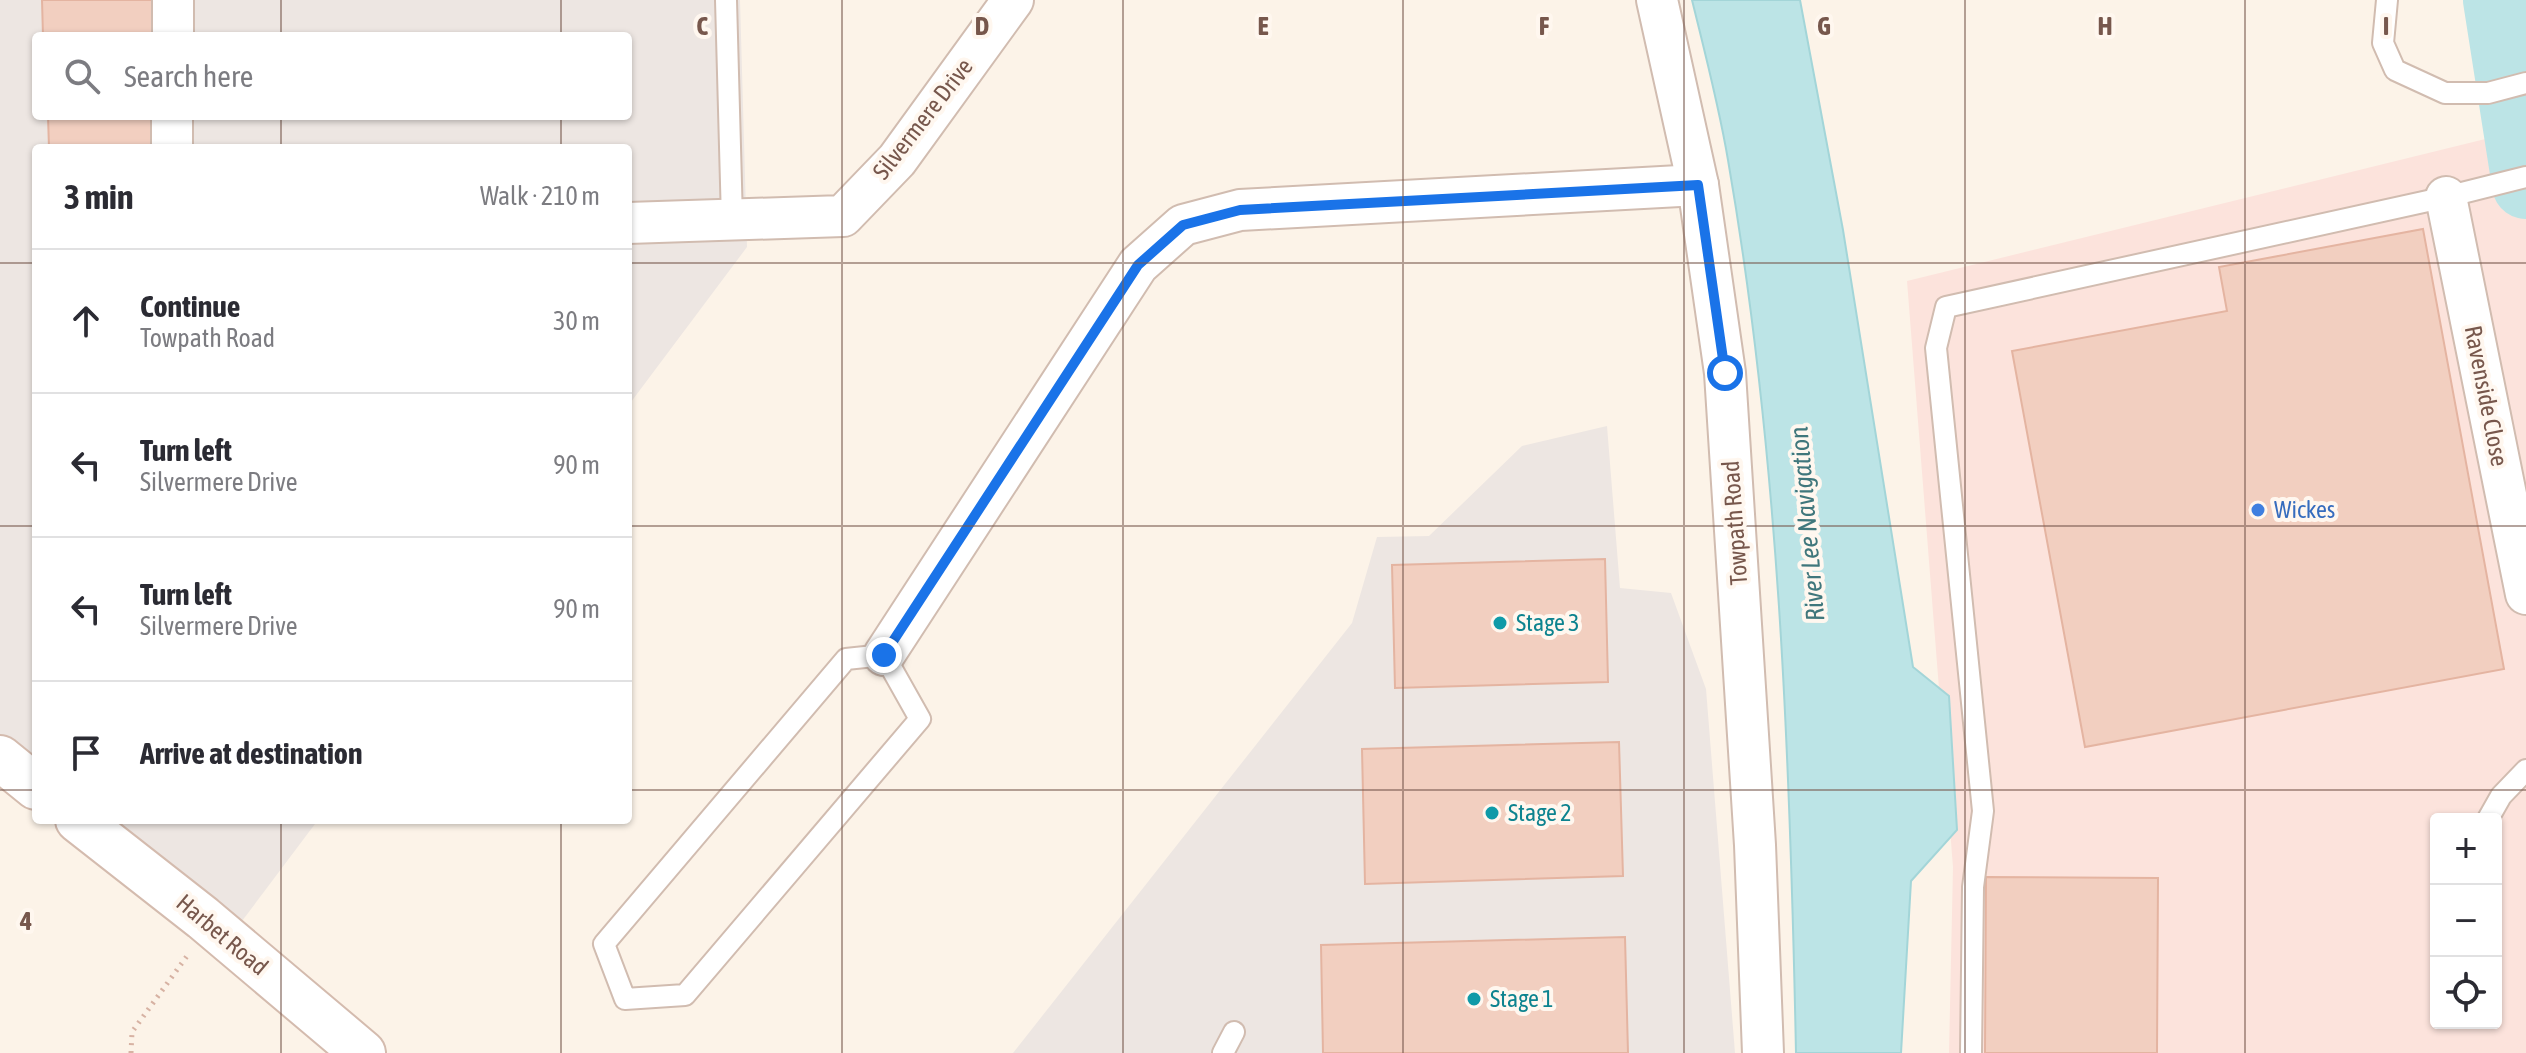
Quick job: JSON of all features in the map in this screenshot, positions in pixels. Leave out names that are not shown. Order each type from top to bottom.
[{"type":"street","points":[[173,0],[173,32]]},
{"type":"street","name":"Silvermere Drive","points":[[632,223],[843,216],[897,160],[1013,0]]},
{"type":"street","name":"Towpath Road","points":[[1657,0],[1698,185],[1726,385],[1755,845],[1763,1053]]},
{"type":"street","points":[[172,120],[172,144]]},
{"type":"street","points":[[884,655],[1138,265],[1183,225],[1240,210],[1698,185]]},
{"type":"street","name":"Ravenside Close","points":[[2446,197],[2526,594]]},
{"type":"street","points":[[0,758],[32,784]]},
{"type":"street","name":"Harbet Road","points":[[83,824],[212,926],[363,1053]]},
{"type":"lane","points":[[726,0],[732,220]]},
{"type":"lane","points":[[2387,0],[2383,43],[2395,70],[2445,93],[2488,93],[2526,83]]},
{"type":"lane","points":[[1971,1053],[1973,887],[1983,811],[1936,348],[1946,307],[2526,177]]},
{"type":"lane","points":[[884,655],[920,719],[685,995],[625,999],[604,944],[846,659],[884,655]]},
{"type":"lane","points":[[2491,813],[2501,796],[2526,770]]},
{"type":"lane","points":[[1223,1053],[1234,1032]]},
{"type":"path","points":[[131,1053],[132,1032],[172,975],[212,926]]},
{"type":"shaded area","points":[[0,0],[740,0],[747,247],[632,401],[632,144],[32,144],[32,761],[0,737]]},
{"type":"shaded area","points":[[2526,129],[2526,1053],[1949,1053],[1953,867],[1907,281]]},
{"type":"shaded area","points":[[1607,426],[1620,588],[1671,593],[1706,689],[1735,1053],[1013,1053],[1352,623],[1377,537],[1429,536],[1522,446]]},
{"type":"shaded area","points":[[115,824],[315,824],[242,921]]},
{"type":"water","name":"River Lee Navigation","points":[[1692,0],[1800,0],[1843,230],[1913,667],[1949,696],[1957,830],[1911,881],[1901,1053],[1796,1053],[1785,717],[1770,493],[1745,271],[1728,160]]},
{"type":"building","points":[[42,0],[158,0],[160,32],[43,32]]},
{"type":"building","points":[[48,120],[163,120],[165,144],[49,144]]},
{"type":"building","name":"Wickes","points":[[2423,229],[2504,669],[2085,747],[2012,351],[2227,311],[2219,267]]},
{"type":"building","name":"Stage 3","points":[[1605,559],[1608,682],[1395,688],[1392,565]]},
{"type":"building","name":"Stage 2","points":[[1619,742],[1623,876],[1365,884],[1362,749]]},
{"type":"building","points":[[1986,877],[2158,878],[2157,1053],[1985,1053]]},
{"type":"building","name":"Stage 1","points":[[1625,937],[1628,1053],[1323,1053],[1321,945]]},
{"type":"waterway","points":[[2497,0],[2526,185]]},
{"type":"place","name":"Wickes","points":[[2258,510]]},
{"type":"place","name":"Stage 3","points":[[1500,623]]},
{"type":"place","name":"Stage 2","points":[[1492,813]]},
{"type":"place","name":"Stage 1","points":[[1474,999]]},
{"type":"route","points":[[884,655],[1138,265],[1183,225],[1240,210],[1698,185],[1725,373]]}]
